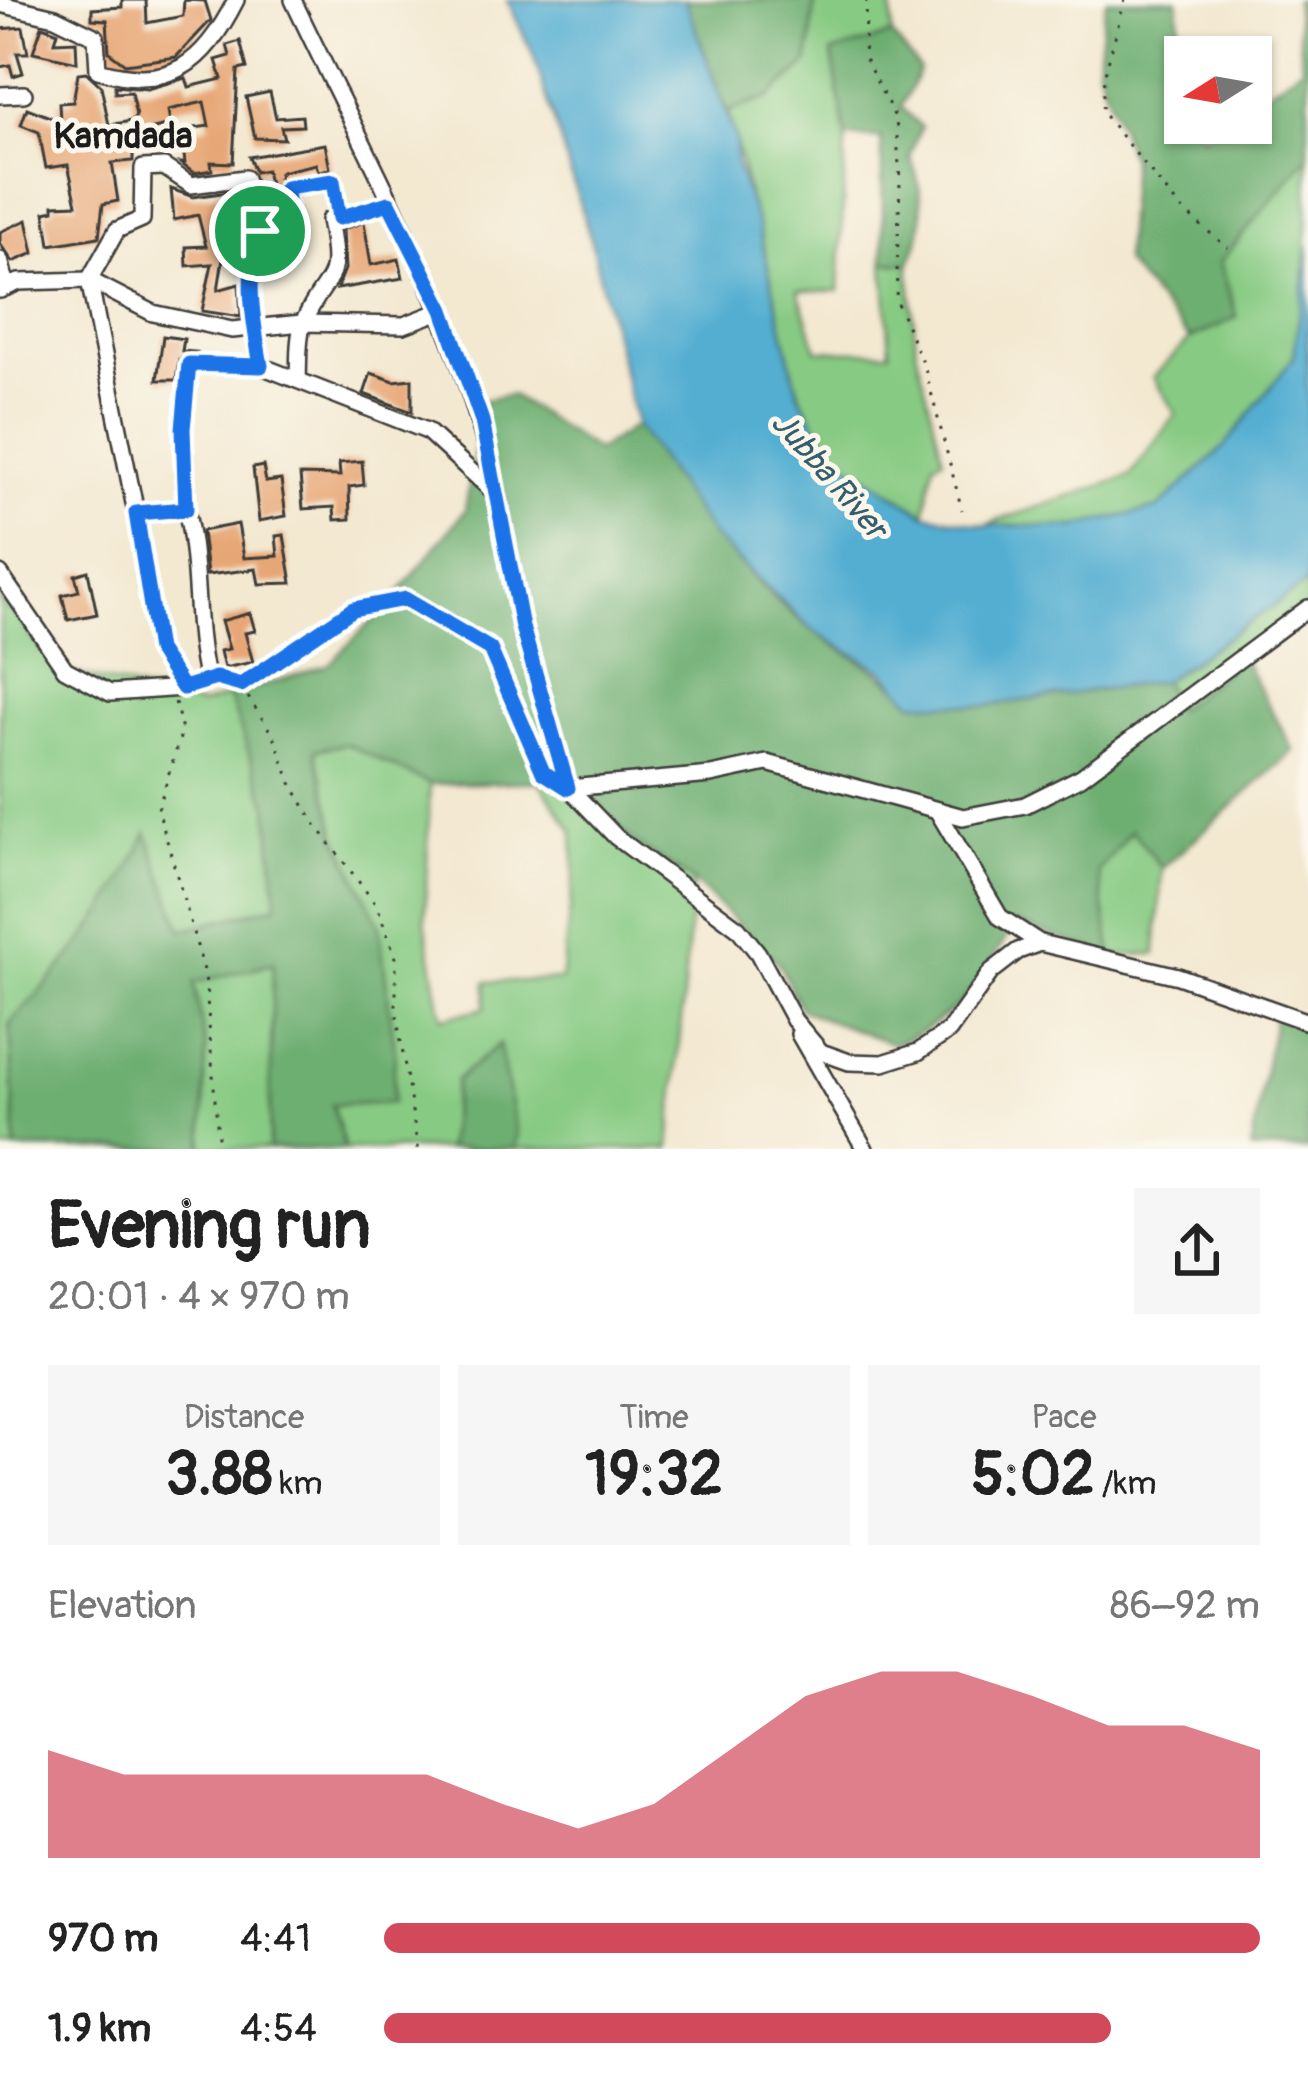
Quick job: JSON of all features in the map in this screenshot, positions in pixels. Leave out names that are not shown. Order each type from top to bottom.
[{"type":"street","points":[[0,4],[55,17],[96,37],[98,70],[147,81],[175,73],[211,40],[236,0]]},
{"type":"street","points":[[293,0],[443,310],[482,421],[522,627],[568,788]]},
{"type":"street","points":[[0,95],[24,94]]},
{"type":"street","points":[[183,688],[158,650],[89,280],[117,230],[142,219],[143,168],[164,167],[190,185],[245,178],[260,231],[250,263],[261,366]]},
{"type":"street","points":[[260,231],[289,229],[286,188],[333,181],[339,218]]},
{"type":"street","points":[[298,380],[302,323],[330,284],[336,254],[329,220],[389,203]]},
{"type":"street","points":[[0,260],[4,289],[89,280],[153,313],[232,330],[302,323],[404,325],[443,310]]},
{"type":"street","points":[[207,681],[196,624],[196,550],[186,509],[183,429],[189,364],[261,366],[428,431],[498,496]]},
{"type":"street","points":[[136,513],[186,509]]},
{"type":"street","points":[[0,574],[65,669],[110,693],[183,688],[207,681],[241,685],[353,609],[405,599],[490,649],[543,772],[568,788],[616,837],[738,928],[758,952],[865,1149]]},
{"type":"street","points":[[568,788],[711,775],[766,763],[815,772],[963,817],[1025,805],[1081,777],[1308,608]]},
{"type":"street","points":[[938,812],[1000,917],[1040,943],[1178,976],[1308,1022]]},
{"type":"street","points":[[794,1020],[821,1052],[849,1062],[883,1064],[919,1052],[949,1031],[992,972],[1018,951],[1040,943]]},
{"type":"path","points":[[866,0],[864,57],[896,118],[900,181],[896,301],[924,365],[962,510]]},
{"type":"path","points":[[1125,0],[1104,77],[1102,112],[1178,206],[1228,248]]},
{"type":"path","points":[[241,685],[275,738],[291,783],[316,825],[377,906],[396,958],[396,1010],[418,1149]]},
{"type":"path","points":[[183,688],[174,703],[182,731],[158,808],[205,974],[219,1149]]},
{"type":"green space","points":[[685,0],[815,0],[808,63],[768,98],[727,112]]},
{"type":"green space","points":[[815,0],[892,0],[892,35],[832,54],[846,137],[839,291],[798,291],[817,350],[890,352],[884,262],[909,264],[916,349],[943,458],[934,462],[925,514],[841,463],[814,427],[783,342],[728,112],[768,98],[808,63]]},
{"type":"green space","points":[[1106,0],[1178,0],[1180,36],[1164,36],[1164,144],[1272,144],[1272,88],[1302,67],[1295,0],[1308,0],[1308,156],[1220,262],[1237,317],[1190,339],[1124,262],[1131,159],[1097,67]]},
{"type":"green space","points":[[892,35],[920,70],[901,107],[921,127],[910,156],[921,197],[921,225],[909,264],[884,262],[881,138],[846,137],[832,53]]},
{"type":"green space","points":[[1308,156],[1298,340],[1285,372],[1232,439],[1172,498],[1142,515],[1073,526],[985,525],[1130,476],[1176,414],[1153,377],[1190,339],[1237,317],[1220,262]]},
{"type":"green space","points":[[511,395],[597,451],[636,425],[716,535],[762,586],[814,631],[888,679],[912,701],[985,706],[1163,681],[1176,710],[1243,659],[1294,751],[1162,868],[1131,830],[1098,872],[1112,956],[1015,923],[979,980],[951,1011],[893,1044],[801,1010],[779,964],[693,881],[633,841],[574,781],[430,784],[346,744],[315,750],[337,836],[379,924],[395,1051],[393,1102],[332,1105],[345,1149],[269,1149],[273,963],[194,983],[206,1048],[203,1149],[16,1149],[10,1023],[88,934],[147,833],[182,930],[277,905],[268,806],[229,696],[328,665],[395,598],[465,510],[484,400]]},
{"type":"green space","points":[[1308,582],[1308,608],[1177,711],[1163,681]]},
{"type":"green space","points":[[0,597],[57,669],[200,705],[229,696],[269,807],[278,905],[182,930],[147,835],[120,887],[87,935],[10,1023],[16,1149],[0,1149]]},
{"type":"green space","points":[[346,744],[430,784],[425,921],[442,1018],[485,1008],[486,982],[561,980],[574,877],[573,831],[540,783],[574,781],[633,841],[693,881],[670,1149],[514,1149],[517,1136],[498,1045],[456,1080],[447,1149],[345,1149],[332,1105],[379,924],[337,836],[314,750]]},
{"type":"green space","points":[[1132,829],[1162,868],[1156,954],[1112,956],[1098,872]]},
{"type":"green space","points":[[274,963],[269,1149],[203,1149],[194,983]]},
{"type":"green space","points":[[1275,1013],[1308,1025],[1308,1149],[1251,1149]]},
{"type":"green space","points":[[499,1044],[517,1136],[514,1149],[447,1149],[456,1080]]},
{"type":"water","name":"Jubba River","points":[[507,0],[685,0],[736,140],[736,163],[758,225],[798,392],[833,454],[925,514],[985,525],[1073,527],[1158,508],[1225,446],[1294,357],[1308,246],[1308,582],[1163,681],[985,706],[912,702],[884,671],[814,631],[714,538],[636,425],[589,233],[533,54]]},
{"type":"building","points":[[122,0],[146,0],[147,23],[183,16],[184,0],[205,1],[211,20],[176,57],[125,64],[109,52],[107,20],[92,19],[92,9],[122,7]]},
{"type":"building","points":[[42,26],[58,32],[55,42],[76,41],[77,62],[33,52]]},
{"type":"building","points":[[23,27],[28,53],[17,53],[23,73],[13,76],[10,65],[0,67],[0,29]]},
{"type":"building","points":[[240,41],[247,68],[238,70],[233,163],[211,162],[212,170],[194,173],[180,163],[185,163],[181,130],[209,126],[204,102],[168,110],[170,125],[133,134],[133,161],[112,163],[118,201],[103,204],[99,237],[50,245],[45,212],[54,210],[54,205],[77,204],[68,165],[46,168],[39,132],[21,125],[27,108],[60,121],[59,103],[73,102],[78,73],[86,72],[101,86],[109,125],[131,121],[136,116],[131,92],[115,93],[115,86],[147,89],[186,78],[189,87],[222,79],[216,60],[230,56],[227,45]]},
{"type":"building","points":[[270,92],[276,118],[302,116],[303,126],[281,127],[284,139],[255,138],[246,97]]},
{"type":"building","points":[[325,144],[330,169],[318,171],[316,164],[280,172],[275,207],[266,209],[262,195],[271,193],[266,170],[255,172],[249,157]]},
{"type":"building","points":[[171,189],[193,197],[236,191],[246,236],[243,247],[236,247],[236,259],[223,259],[218,290],[239,284],[241,317],[202,311],[212,264],[187,266],[186,247],[206,246],[198,215],[174,220]]},
{"type":"building","points":[[27,220],[34,253],[13,262],[0,244],[0,232]]},
{"type":"building","points":[[364,222],[371,265],[399,259],[403,278],[337,289],[345,269],[343,229]]},
{"type":"building","points":[[163,336],[184,339],[182,351],[194,352],[179,359],[176,380],[157,380]]},
{"type":"building","points":[[371,373],[394,381],[412,379],[412,412],[364,394]]},
{"type":"building","points":[[362,461],[364,485],[349,487],[350,519],[335,520],[334,507],[303,509],[300,475],[340,476],[339,463]]},
{"type":"building","points":[[263,466],[266,482],[281,480],[286,516],[259,521],[253,468]]},
{"type":"building","points":[[238,524],[244,558],[278,556],[276,536],[284,535],[292,583],[259,584],[256,569],[207,575],[202,531]]},
{"type":"building","points":[[88,571],[97,614],[68,620],[62,595],[79,591],[75,575]]},
{"type":"building","points":[[250,613],[255,631],[245,633],[253,662],[224,668],[220,651],[229,649],[221,621]]},
{"type":"district","name":"Kamdada","points":[[123,136]]},
{"type":"route","points":[[333,181],[339,218],[389,203],[443,310],[482,421],[522,627],[568,788],[543,772],[490,649],[405,599],[353,609],[293,645],[241,685],[216,678],[183,688],[158,650],[136,513],[186,509],[183,429],[189,364],[261,366],[249,295],[250,263],[260,231],[289,229],[286,188],[333,181]]}]
